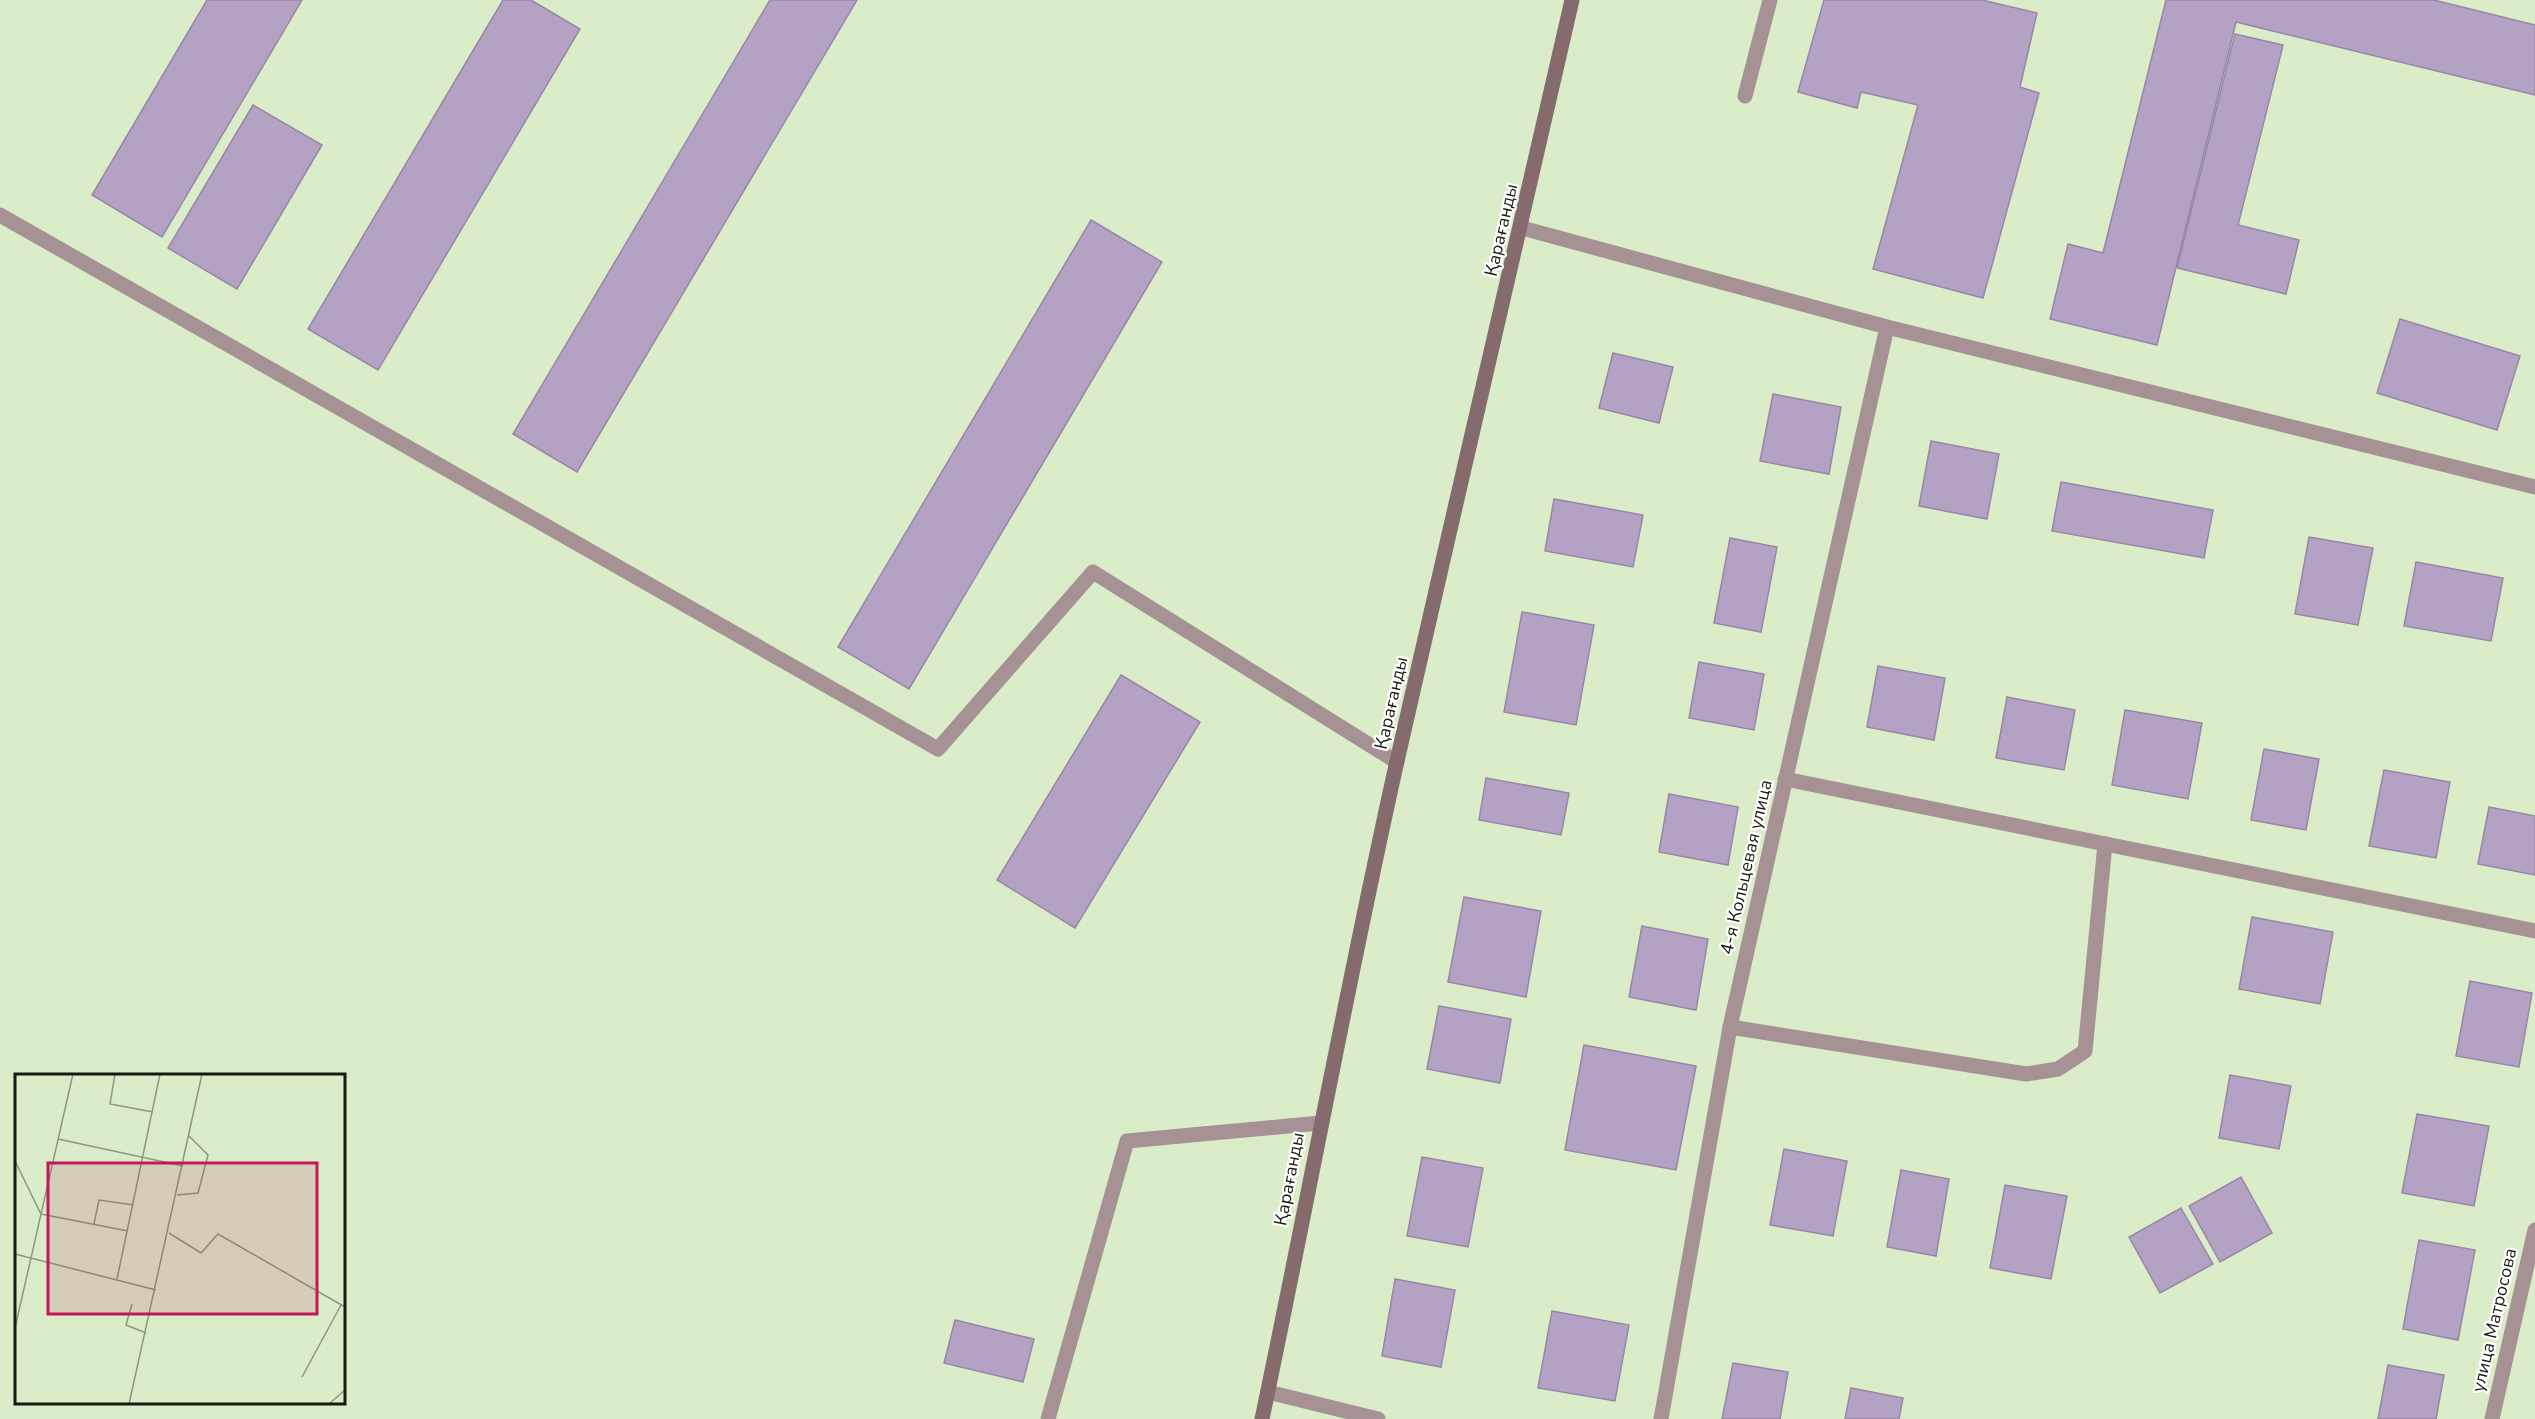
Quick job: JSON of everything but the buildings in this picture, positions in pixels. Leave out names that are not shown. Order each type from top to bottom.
[{"type":"main road","name":"Қарағанды","points":[[1262,1419],[1320,1123],[1397,762],[1522,228],[1572,0]]},
{"type":"street","points":[[1745,96],[1770,0]]},
{"type":"street","points":[[0,215],[938,749],[1093,572],[1397,762]]},
{"type":"street","points":[[1522,228],[1887,327],[2535,487]]},
{"type":"street","name":"4-я Кольцевая улица","points":[[1661,1419],[1730,1027],[1887,327]]},
{"type":"street","points":[[1785,779],[2535,931]]},
{"type":"street","points":[[1730,1027],[2026,1074],[2058,1069],[2085,1051],[2105,844]]},
{"type":"street","points":[[1048,1419],[1127,1141],[1320,1123]]},
{"type":"street","name":"улица Матросова","points":[[2492,1419],[2535,1230]]},
{"type":"street","points":[[1268,1392],[1378,1419]]}]
